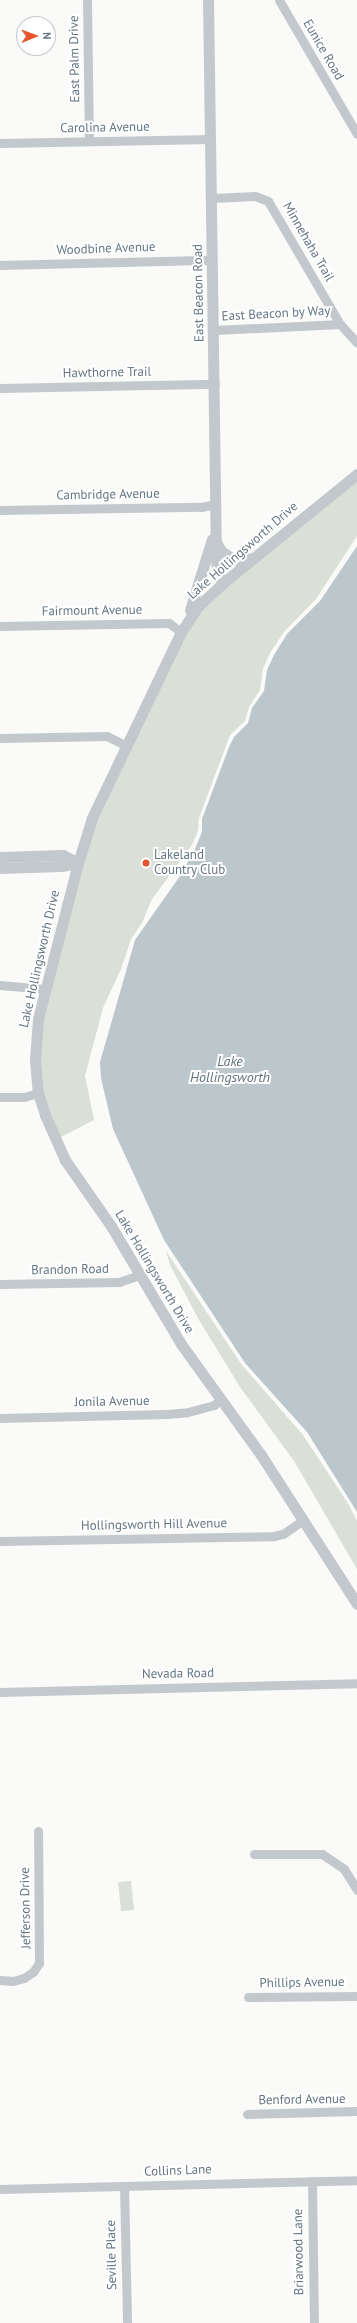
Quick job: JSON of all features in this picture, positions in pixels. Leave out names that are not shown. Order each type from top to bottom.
[{"type":"street","name":"East Palm Drive","points":[[87,0],[89,141]]},
{"type":"street","name":"East Beacon Road","points":[[208,0],[215,384],[216,542],[217,573],[223,583]]},
{"type":"street","name":"Eunice Road","points":[[279,0],[357,134]]},
{"type":"street","name":"Carolina Avenue","points":[[0,143],[211,139]]},
{"type":"street","name":"Minnehaha Trail","points":[[212,198],[255,196],[268,201],[340,324],[357,343]]},
{"type":"street","name":"Woodbine Avenue","points":[[0,265],[212,260]]},
{"type":"street","name":"East Beacon by Way","points":[[214,330],[340,324]]},
{"type":"street","name":"Hawthorne Trail","points":[[0,388],[215,384]]},
{"type":"street","name":"Lake Hollingsworth Drive","points":[[357,474],[223,583],[198,606],[182,629],[92,818],[78,863],[46,989],[36,1043],[35,1077],[38,1093],[54,1138],[65,1160],[111,1226],[181,1344],[221,1399],[303,1520],[357,1604]]},
{"type":"street","name":"Cambridge Avenue","points":[[0,510],[201,507],[216,504]]},
{"type":"street","points":[[182,629],[216,527]]},
{"type":"street","points":[[216,542],[221,551],[235,560],[254,557]]},
{"type":"street","name":"Fairmount Avenue","points":[[0,626],[169,623],[182,629]]},
{"type":"street","points":[[0,738],[107,736],[126,746]]},
{"type":"street","points":[[0,857],[63,855],[78,863]]},
{"type":"street","points":[[0,868],[61,866],[78,863]]},
{"type":"street","points":[[0,986],[46,989]]},
{"type":"street","points":[[0,1098],[24,1097],[38,1093]]},
{"type":"street","name":"Brandon Road","points":[[0,1284],[119,1282],[139,1275]]},
{"type":"street","name":"Jonila Avenue","points":[[0,1418],[181,1412],[214,1405],[221,1399]]},
{"type":"street","name":"Hollingsworth Hill Avenue","points":[[0,1541],[274,1536],[283,1534],[303,1520]]},
{"type":"street","name":"Nevada Road","points":[[0,1692],[357,1683]]},
{"type":"street","name":"Jefferson Drive","points":[[0,1980],[13,1981],[24,1978],[33,1972],[39,1963],[38,1831]]},
{"type":"street","points":[[254,1854],[322,1854],[344,1868],[357,1890]]},
{"type":"street","name":"Phillips Avenue","points":[[248,1997],[357,1996]]},
{"type":"street","name":"Benford Avenue","points":[[247,2114],[357,2112]]},
{"type":"street","name":"Collins Lane","points":[[0,2189],[357,2180]]},
{"type":"street","name":"Briarwood Lane","points":[[312,2181],[314,2323]]},
{"type":"street","name":"Seville Place","points":[[124,2186],[127,2323]]},
{"type":"shaded area","points":[[357,479],[357,536],[316,599],[284,632],[270,653],[263,669],[260,690],[249,707],[245,721],[230,735],[199,818],[198,831],[192,845],[152,899],[142,923],[131,939],[121,969],[103,1008],[85,1076],[94,1120],[59,1138],[43,1092],[39,1060],[43,1020],[82,866],[97,820],[185,634],[201,608]]},
{"type":"shaded area","points":[[166,1251],[242,1365],[303,1435],[349,1505],[357,1521],[357,1569],[294,1461],[240,1387],[199,1320],[170,1265]]},
{"type":"shaded area","points":[[131,1881],[134,1910],[121,1911],[118,1882]]},
{"type":"water","name":"Lake Hollingsworth","points":[[357,546],[357,1512],[307,1432],[245,1363],[164,1240],[113,1129],[101,1078],[100,1062],[135,940],[180,876],[195,849],[202,832],[202,819],[229,747],[234,737],[248,723],[252,708],[264,691],[267,670],[274,655],[287,634],[320,601]]},
{"type":"place","name":"Lakeland Country Club","points":[[146,863]]}]
